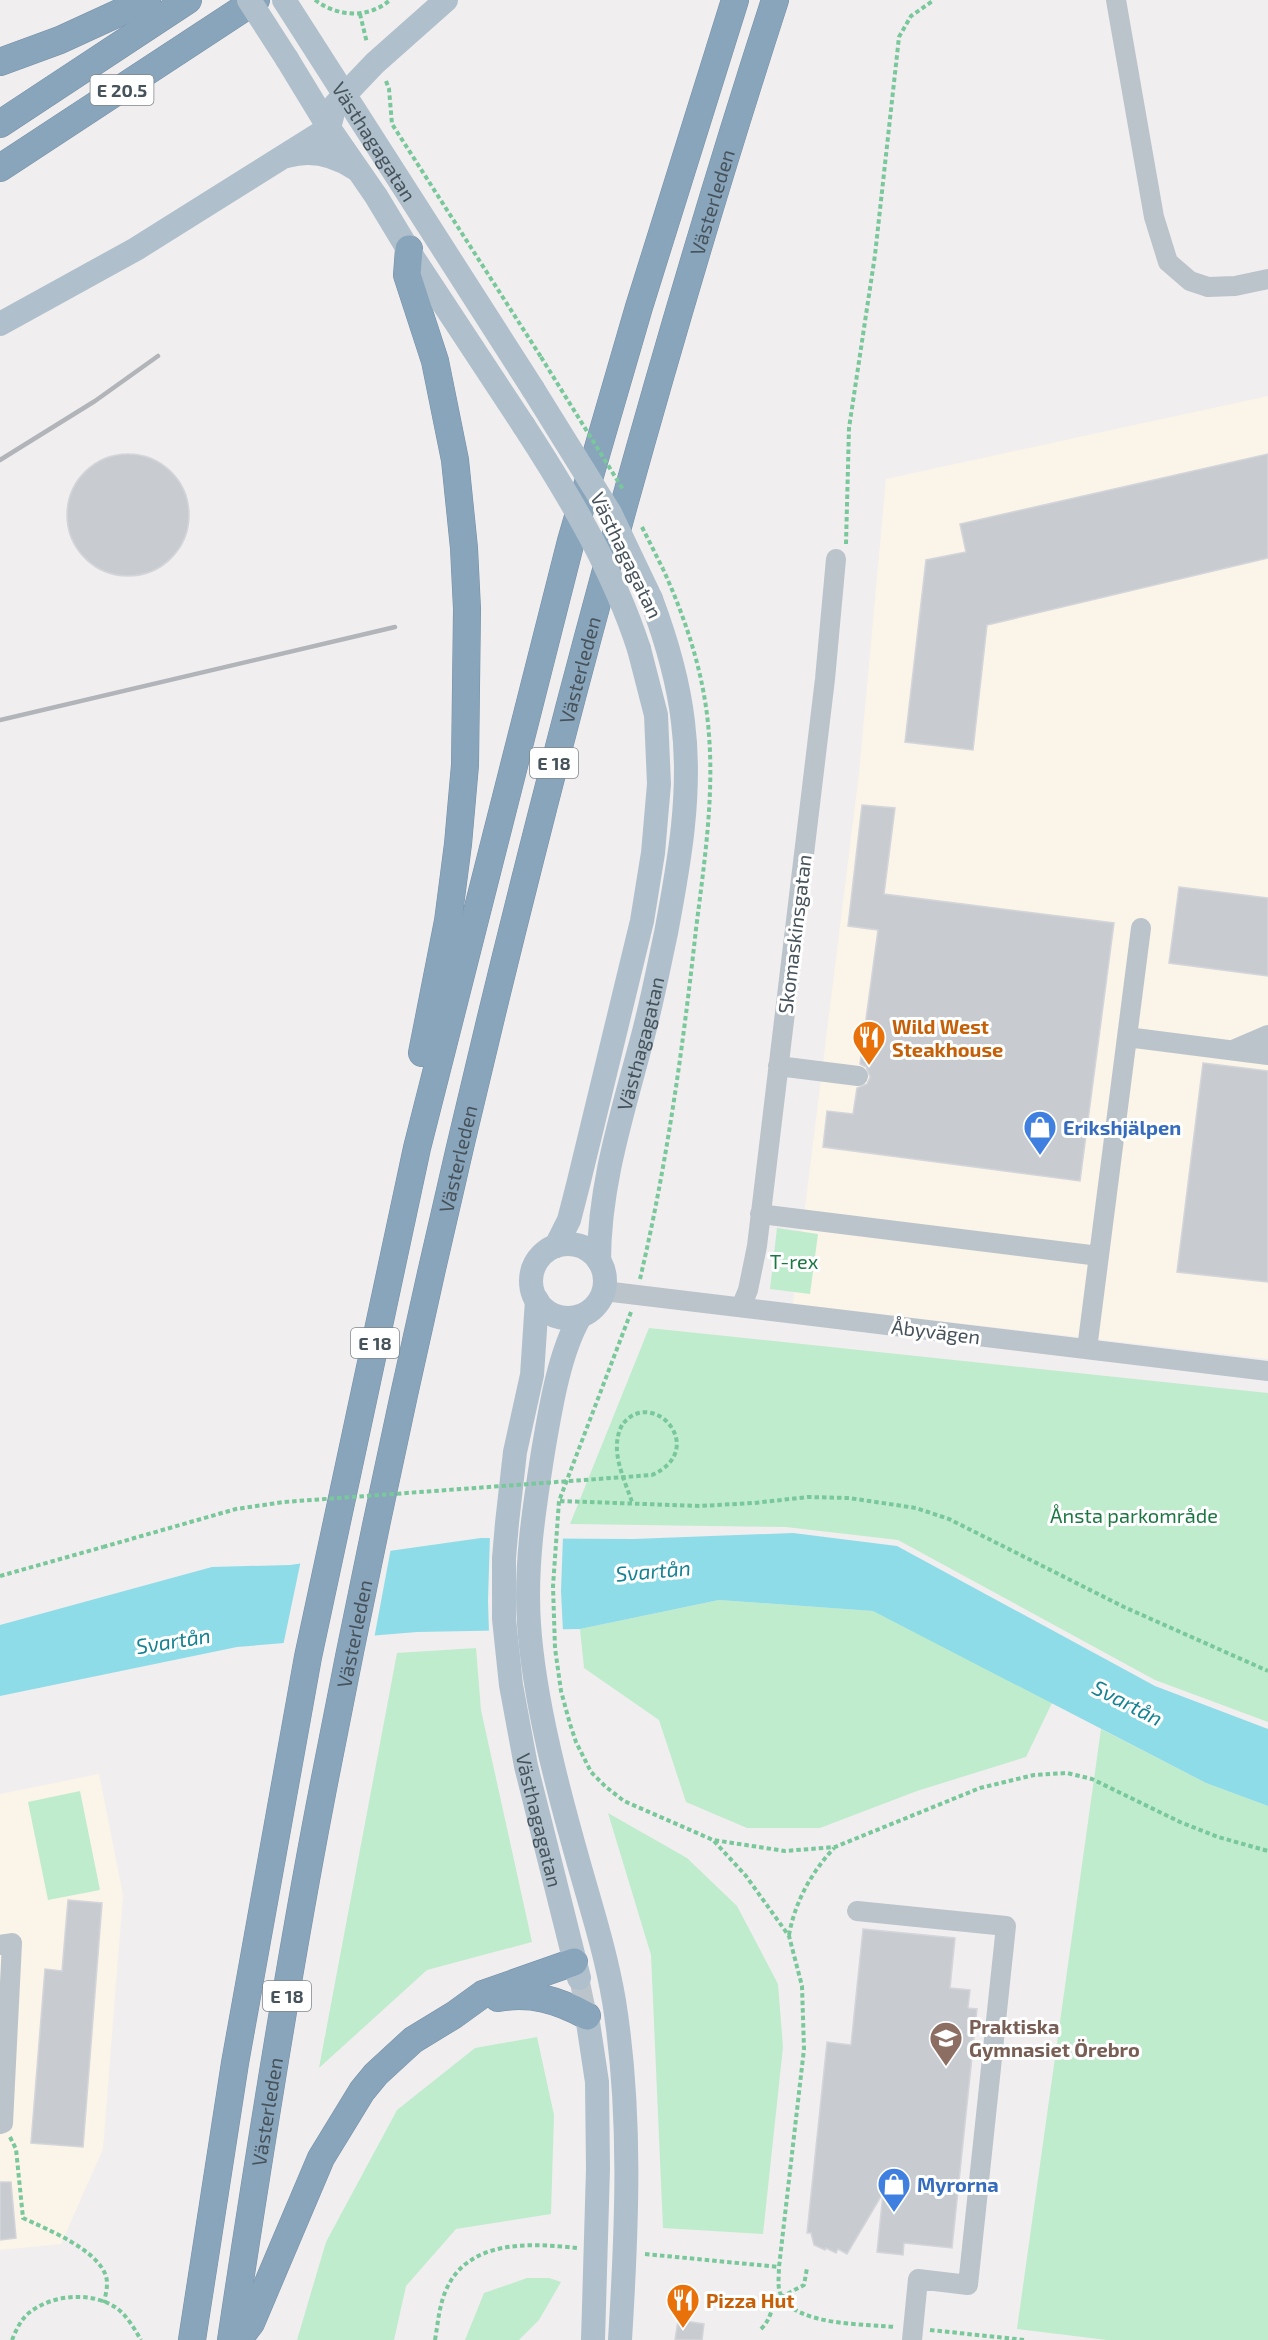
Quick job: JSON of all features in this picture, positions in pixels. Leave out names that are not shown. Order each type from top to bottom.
[{"type":"highway","points":[[0,62],[60,40],[147,0]]},
{"type":"highway","name":"E 20.5","points":[[0,124],[188,0]]},
{"type":"highway","name":"E 20.5","points":[[0,168],[256,0]]},
{"type":"highway","name":"Västerleden","points":[[192,2340],[235,2062],[308,1657],[417,1148],[571,541],[666,219],[735,0]]},
{"type":"highway","name":"Västerleden","points":[[231,2340],[299,1923],[350,1653],[476,1073],[568,709],[669,341],[775,0]]},
{"type":"highway","name":"E 18","points":[[409,249],[406,274],[435,361],[455,460],[464,548],[468,672],[465,765],[459,844],[442,955],[409,1120],[417,1148]]},
{"type":"highway","points":[[238,2340],[251,2324],[321,2158],[356,2100],[376,2074],[413,2040],[483,1994],[577,1970]]},
{"type":"highway","points":[[470,2004],[513,1995],[531,1995],[563,2002],[587,2016]]},
{"type":"main road","name":"Västhagagatan","points":[[249,0],[287,59],[334,143],[358,170],[376,196],[552,469],[592,539],[616,585],[639,649],[656,715],[659,784],[653,853],[642,921],[569,1220],[556,1246]]},
{"type":"main road","name":"Västhagagatan","points":[[284,0],[368,132],[414,180],[533,389],[610,513],[651,599],[671,658],[683,723],[686,765],[684,830],[674,900],[653,999],[602,1199],[599,1261]]},
{"type":"main road","points":[[0,324],[136,249],[283,157],[334,143],[335,105],[375,63],[446,0]]},
{"type":"main road","points":[[566,1244],[579,1246],[590,1251],[599,1261],[604,1272],[604,1291],[596,1306],[574,1326],[566,1318],[546,1311],[537,1300],[531,1281],[534,1268],[545,1253],[556,1246],[566,1244]]},
{"type":"main road","name":"Västhagagatan","points":[[537,1300],[532,1375],[515,1452],[507,1523],[503,1592],[507,1652],[526,1766],[577,1970]]},
{"type":"main road","name":"Västhagagatan","points":[[574,1326],[547,1427],[533,1520],[528,1574],[529,1625],[543,1649],[547,1736],[607,1967],[621,2053],[626,2112],[625,2269],[620,2340]]},
{"type":"main road","points":[[577,1970],[598,1930]]},
{"type":"main road","name":"Västhagagatan","points":[[587,2016],[597,2082],[598,2226],[593,2340]]},
{"type":"street","points":[[1116,0],[1154,218],[1168,262],[1190,281],[1208,286],[1235,286],[1268,279]]},
{"type":"street","name":"Skomaskinsgatan","points":[[741,1307],[748,1290],[760,1214],[825,680],[836,559]]},
{"type":"street","points":[[1087,1349],[1141,928]]},
{"type":"street","points":[[1230,1051],[1268,1035]]},
{"type":"street","points":[[1127,1037],[1268,1055]]},
{"type":"street","points":[[778,1066],[858,1076]]},
{"type":"street","points":[[760,1214],[1099,1256]]},
{"type":"street","name":"Åbyvägen","points":[[604,1291],[1268,1371]]},
{"type":"street","points":[[856,1911],[1006,1926],[968,2285],[918,2279],[913,2332]]},
{"type":"street","points":[[0,1945],[12,1942],[2,2123]]},
{"type":"street","name":"Västhagagatan","points":[[577,1970],[587,2016]]},
{"type":"path","points":[[315,0],[333,10],[360,14],[371,12],[390,0]]},
{"type":"path","points":[[836,559],[844,555],[847,536],[849,428],[875,255],[898,37],[911,16],[934,0]]},
{"type":"path","points":[[360,14],[364,37]]},
{"type":"path","points":[[387,83],[392,124],[414,180],[541,357],[610,469]]},
{"type":"path","points":[[639,1285],[651,1234],[672,1116],[690,990],[702,881]]},
{"type":"path","points":[[631,1312],[559,1501],[553,1586],[543,1649],[561,1691],[576,1742],[591,1772],[606,1787],[624,1801],[713,1840],[785,1851],[835,1847],[980,1788],[1012,1779],[1051,1773],[1079,1775],[1092,1779],[1180,1822],[1218,1837],[1268,1851]]},
{"type":"path","points":[[0,1576],[236,1509],[284,1502],[652,1475],[665,1469],[673,1459],[678,1444],[675,1433],[668,1422],[660,1415],[648,1412],[636,1414],[622,1425],[616,1436],[617,1454],[632,1502]]},
{"type":"path","points":[[559,1501],[700,1506],[808,1497],[849,1498],[916,1508],[949,1519],[1124,1607],[1268,1671]]},
{"type":"path","points":[[713,1840],[746,1876],[789,1936],[802,1986],[804,2049],[779,2267],[778,2288],[782,2298],[804,2316],[913,2332],[952,2332],[1024,2340]]},
{"type":"path","points":[[789,1936],[798,1902],[821,1862],[835,1847]]},
{"type":"path","points":[[2,2123],[16,2149],[22,2218],[83,2249],[103,2270],[108,2283],[104,2302]]},
{"type":"path","points":[[435,2340],[440,2306],[447,2288],[461,2270],[478,2257],[494,2249],[512,2246],[544,2245],[578,2248]]},
{"type":"path","points":[[640,2254],[779,2267]]},
{"type":"path","points":[[761,2329],[770,2320],[773,2307],[782,2298],[804,2285],[807,2268]]},
{"type":"path","points":[[12,2340],[18,2326],[29,2313],[50,2300],[86,2296],[114,2307],[126,2318],[141,2340]]},
{"type":"path","points":[[951,2340],[952,2332]]},
{"type":"shaded area","points":[[1268,396],[1268,1359],[793,1304],[859,774],[886,479]]},
{"type":"shaded area","points":[[99,1774],[123,1895],[103,2149],[61,2244],[0,2250],[0,1794]]},
{"type":"green space","name":"T-rex","points":[[777,1228],[818,1234],[810,1294],[770,1289]]},
{"type":"green space","name":"Ånsta parkområde","points":[[649,1328],[1268,1393],[1268,1722],[1155,1680],[898,1540],[786,1527],[570,1524]]},
{"type":"green space","points":[[719,1600],[874,1611],[1052,1703],[1026,1757],[917,1791],[820,1828],[747,1828],[686,1802],[659,1720],[584,1668],[580,1629]]},
{"type":"green space","points":[[476,1648],[481,1710],[532,1942],[427,1970],[319,2068],[397,1653]]},
{"type":"green space","points":[[1101,1729],[1206,1783],[1268,1806],[1268,2340],[1107,2340],[1017,2329]]},
{"type":"green space","points":[[80,1791],[100,1890],[48,1900],[28,1802]]},
{"type":"green space","points":[[608,1813],[687,1858],[737,1906],[778,1984],[783,2047],[763,2234],[663,2228],[651,1955]]},
{"type":"green space","points":[[537,2037],[554,2115],[551,2214],[456,2229],[406,2286],[394,2340],[297,2340],[326,2242],[397,2110],[475,2048]]},
{"type":"green space","points":[[527,2278],[549,2278],[561,2282],[539,2320],[519,2340],[465,2340],[484,2293]]},
{"type":"water","name":"Svartån","points":[[793,1533],[897,1546],[1155,1686],[1268,1729],[1268,1806],[1206,1783],[873,1611],[719,1600],[580,1629],[417,1632],[237,1647],[0,1696],[0,1625],[212,1567],[290,1565],[481,1538],[633,1539]]},
{"type":"pier","points":[[490,1535],[563,1536],[561,1591],[563,1632],[489,1633]]},
{"type":"pier","points":[[391,1548],[374,1639],[283,1646],[301,1560]]},
{"type":"building","points":[[128,454],[151,459],[162,464],[171,472],[179,481],[184,492],[189,515],[184,538],[179,549],[171,558],[162,566],[151,571],[128,576],[105,571],[94,566],[85,558],[77,549],[72,538],[67,515],[72,492],[77,481],[85,472],[94,464],[105,459]]},
{"type":"building","points":[[1268,454],[1268,558],[987,625],[973,750],[905,742],[926,560],[966,552],[960,524]]},
{"type":"building","points":[[862,805],[895,808],[884,894],[1114,923],[1080,1181],[823,1147],[827,1111],[853,1114],[857,1088],[867,1084],[870,1077],[866,1067],[860,1064],[878,930],[848,926]]},
{"type":"building","points":[[1179,887],[1268,898],[1268,976],[1169,963]]},
{"type":"building","points":[[1203,1063],[1268,1071],[1268,1282],[1177,1272]]},
{"type":"building","points":[[68,1900],[102,1903],[83,2147],[31,2143],[45,1969],[62,1971]]},
{"type":"building","points":[[863,1929],[955,1938],[950,1988],[970,1990],[968,2008],[977,2009],[952,2248],[904,2243],[903,2255],[877,2252],[883,2193],[847,2254],[838,2249],[836,2253],[814,2245],[811,2233],[807,2233],[827,2042],[851,2045]]},
{"type":"building","points":[[0,2182],[11,2182],[16,2238],[0,2240]]},
{"type":"building","name":"Pizza Hut","points":[[678,2320],[704,2324],[702,2340],[675,2340]]},
{"type":"railway","points":[[0,460],[95,401],[158,356]]},
{"type":"railway","points":[[0,720],[395,627]]},
{"type":"place","name":"Wild West Steakhouse","points":[[869,1066]]},
{"type":"place","name":"Erikshjälpen","points":[[1040,1156]]},
{"type":"place","name":"Praktiska Gymnasiet Örebro","points":[[946,2067]]},
{"type":"place","name":"Myrorna","points":[[894,2213]]},
{"type":"place","name":"Pizza Hut","points":[[683,2329]]}]
